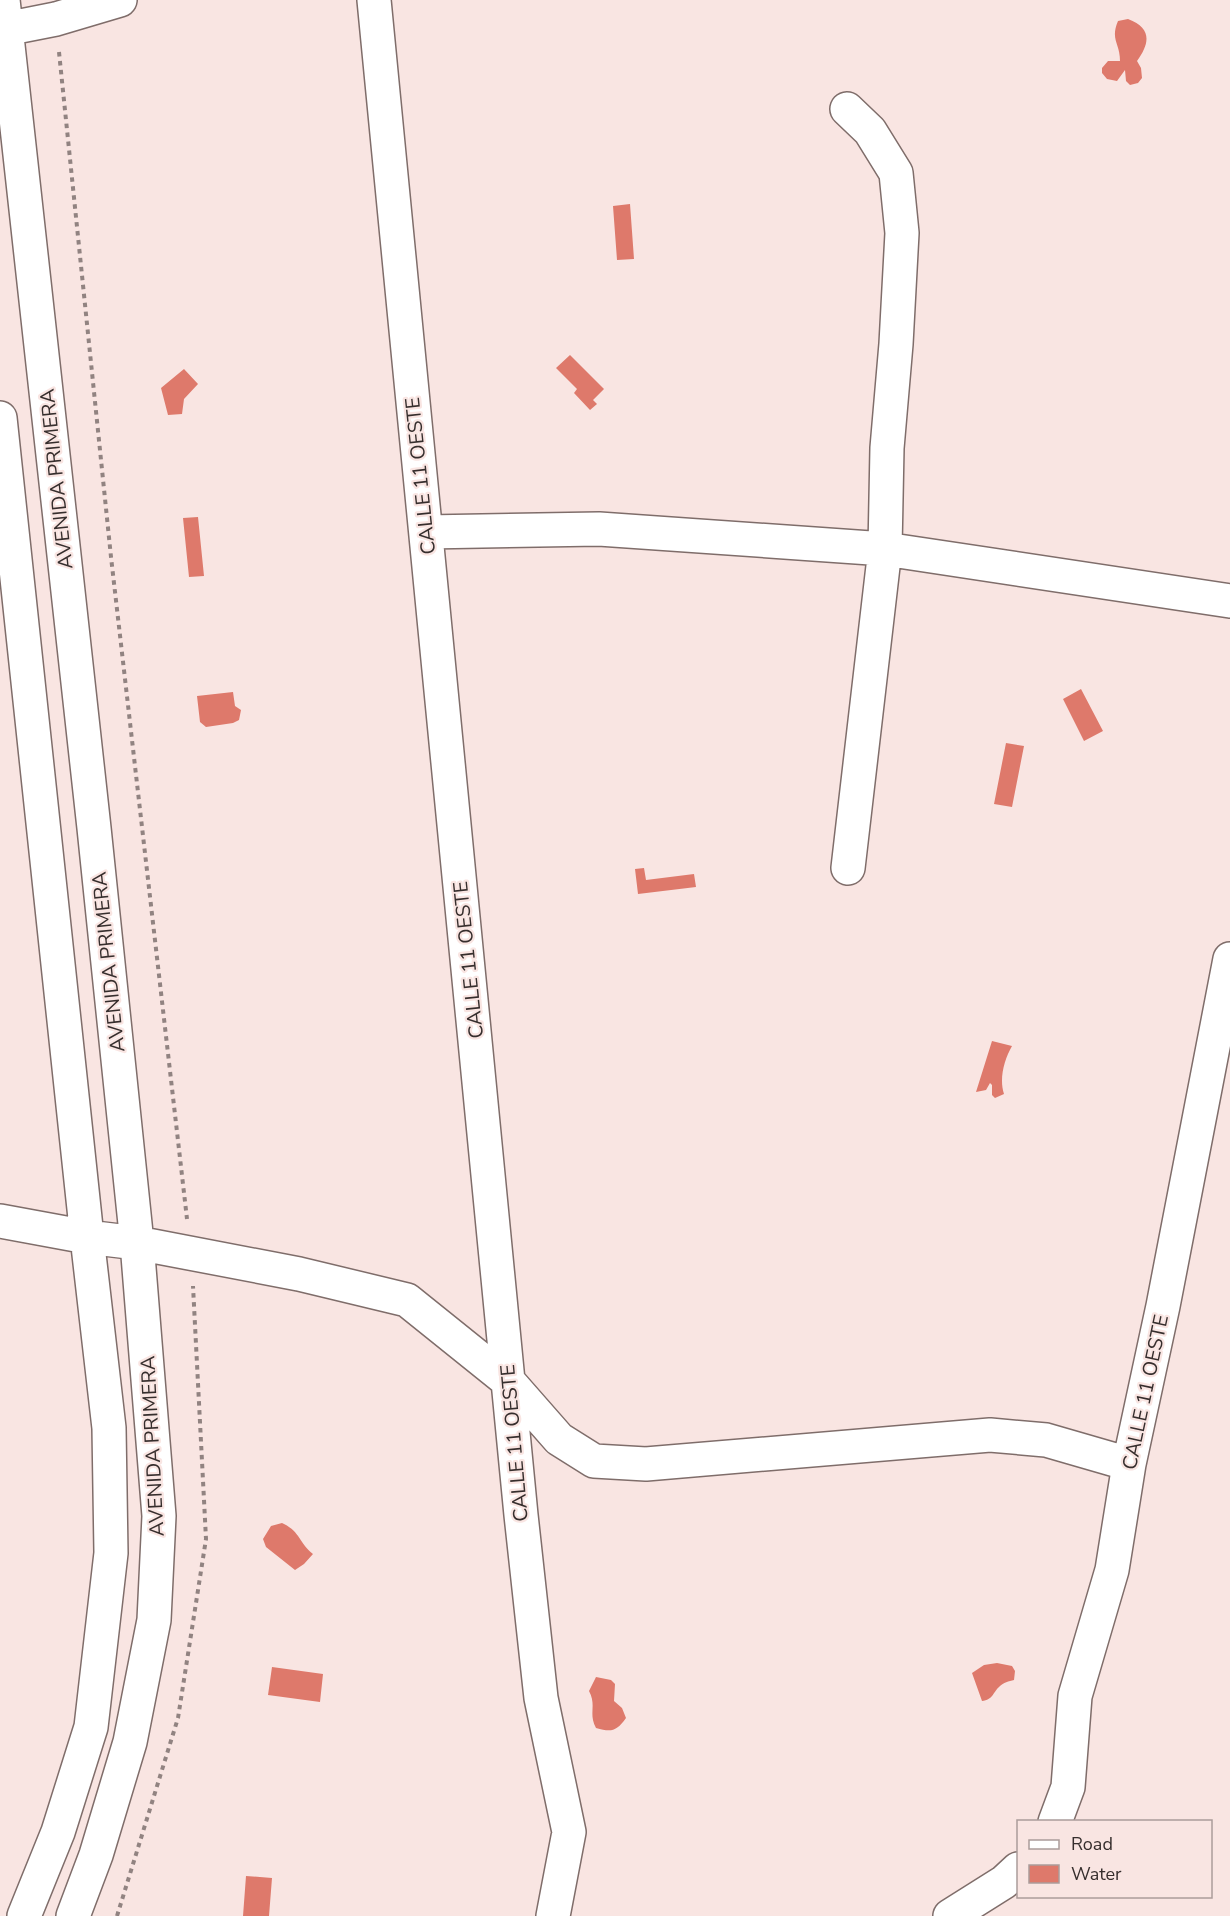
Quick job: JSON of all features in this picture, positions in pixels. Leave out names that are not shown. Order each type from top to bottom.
[{"type":"street","points":[[3,19],[56,19],[120,0]]},
{"type":"street","name":"CALLE 11 OESTE","points":[[374,0],[521,1515],[541,1698],[569,1832],[553,1916]]},
{"type":"street","name":"AVENIDA PRIMERA","points":[[3,19],[94,828],[137,1243],[159,1516],[154,1620],[130,1742],[96,1855],[73,1916]]},
{"type":"street","points":[[847,109],[870,130],[896,172],[902,233],[887,448],[885,549],[848,868]]},
{"type":"street","points":[[0,418],[109,1428],[111,1552],[91,1727],[58,1832],[24,1916]]},
{"type":"street","points":[[426,532],[599,529],[885,549],[1230,601]]},
{"type":"street","name":"CALLE 11 OESTE","points":[[1055,1820],[1068,1787],[1075,1696],[1112,1570],[1129,1464],[1230,959]]},
{"type":"street","points":[[0,1221],[87,1237],[137,1243],[299,1274],[407,1300],[509,1382],[559,1439],[594,1461],[646,1464],[990,1435],[1046,1440],[1129,1464]]},
{"type":"street","points":[[950,1916],[1004,1882],[1017,1870]]},
{"type":"water","points":[[1128,19],[1145,31],[1146,37],[1144,48],[1137,61],[1141,68],[1142,78],[1138,83],[1130,85],[1126,81],[1125,70],[1117,81],[1107,79],[1102,73],[1102,68],[1108,61],[1120,61],[1115,37],[1116,27],[1118,21]]},
{"type":"water","points":[[630,204],[634,259],[617,260],[613,206]]},
{"type":"water","points":[[570,355],[604,389],[593,400],[597,404],[590,410],[574,393],[577,389],[556,368]]},
{"type":"water","points":[[184,369],[198,384],[184,399],[182,414],[168,415],[161,388]]},
{"type":"water","points":[[198,517],[204,576],[189,577],[183,518]]},
{"type":"water","points":[[1081,689],[1103,731],[1084,741],[1063,699]]},
{"type":"water","points":[[233,692],[235,706],[241,710],[239,720],[206,727],[200,722],[197,696]]},
{"type":"water","points":[[1006,743],[1024,746],[1012,807],[994,804]]},
{"type":"water","points":[[644,868],[646,880],[694,874],[696,887],[638,894],[635,869]]},
{"type":"water","points":[[992,1041],[1012,1046],[1003,1070],[1004,1094],[995,1098],[992,1095],[990,1083],[986,1090],[976,1092]]},
{"type":"water","points":[[282,1523],[296,1533],[313,1554],[295,1570],[266,1547],[263,1539],[271,1526]]},
{"type":"water","points":[[997,1663],[1012,1666],[1015,1671],[1014,1680],[1003,1684],[991,1697],[982,1701],[972,1673],[984,1665]]},
{"type":"water","points":[[272,1667],[323,1674],[320,1702],[268,1695]]},
{"type":"water","points":[[596,1677],[611,1680],[615,1684],[614,1701],[622,1708],[626,1718],[613,1730],[596,1728],[594,1723],[589,1691]]},
{"type":"water","points":[[246,1876],[272,1878],[269,1916],[243,1916]]}]
